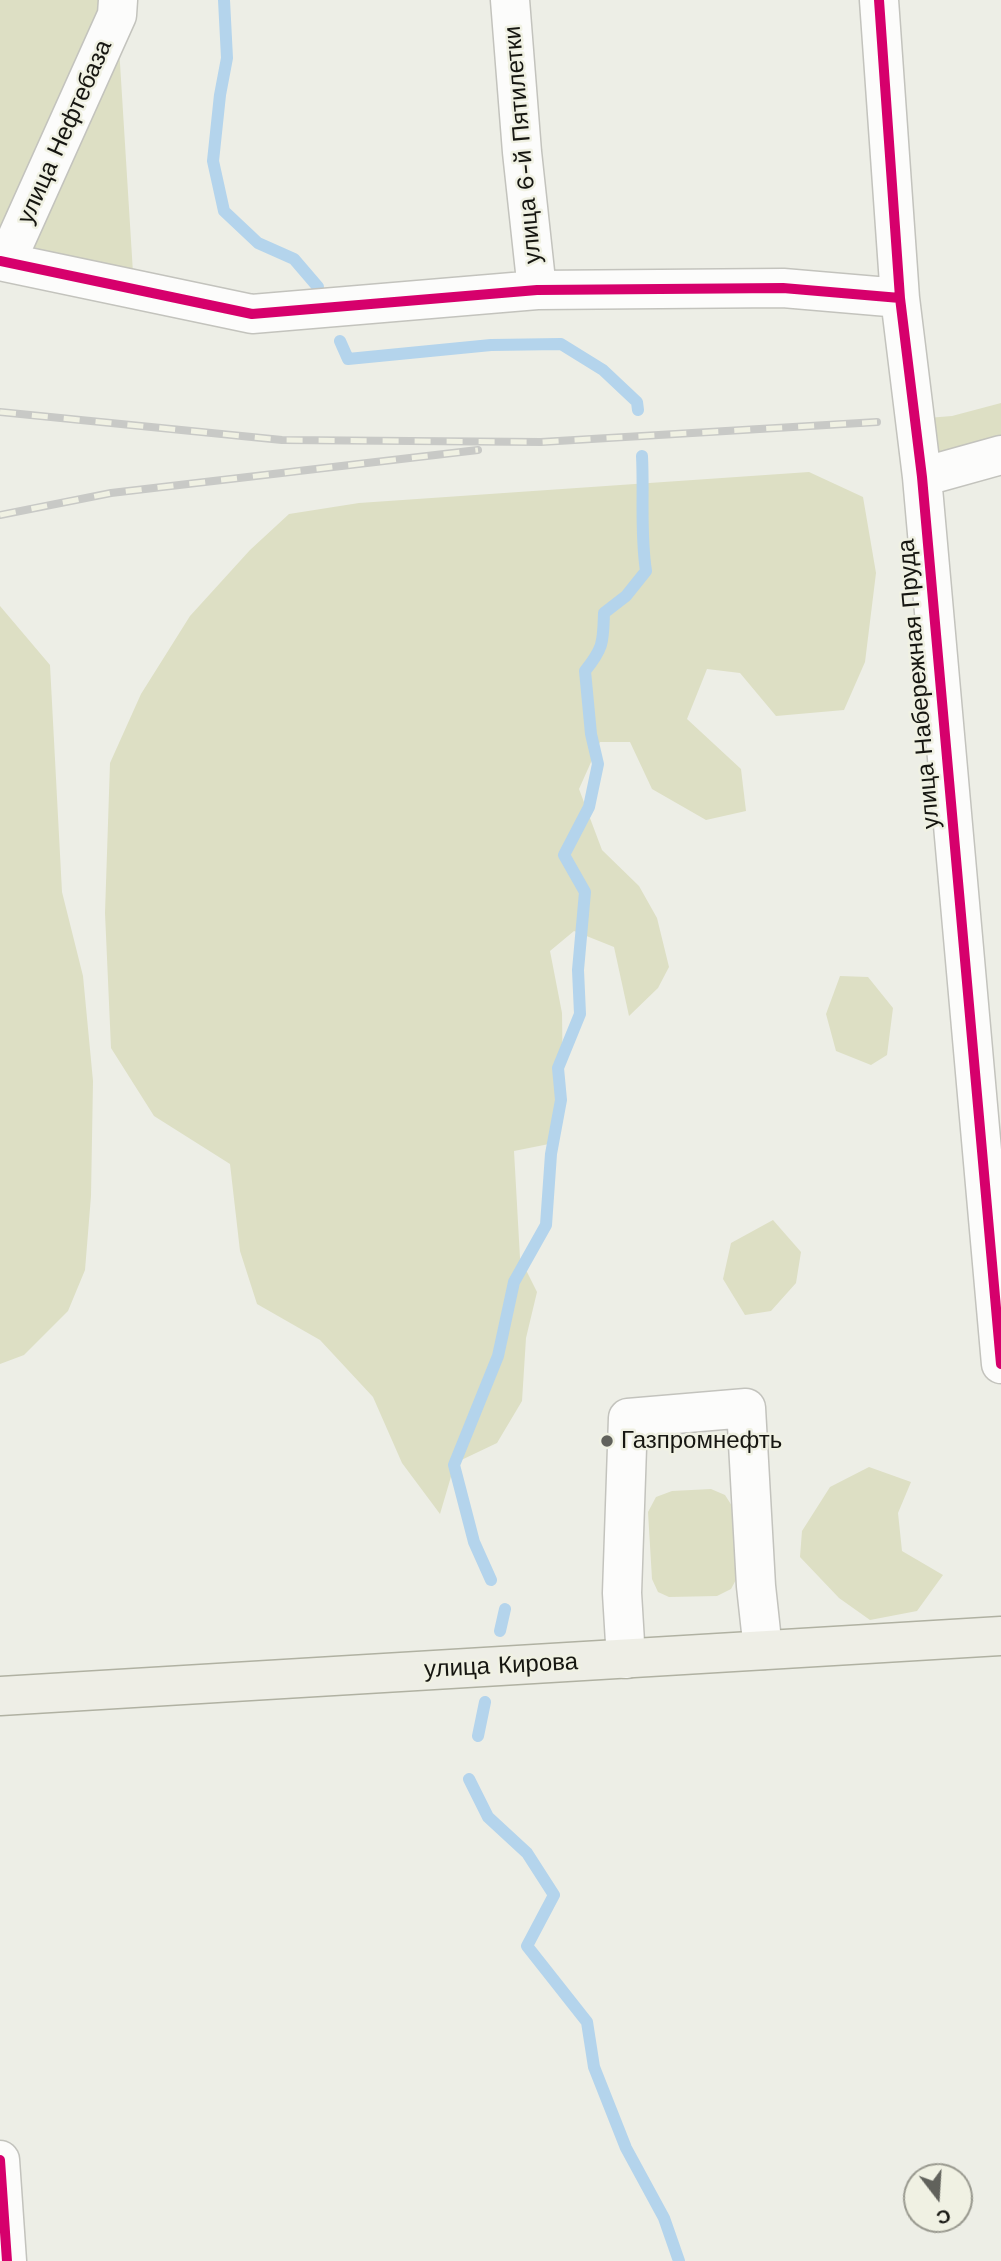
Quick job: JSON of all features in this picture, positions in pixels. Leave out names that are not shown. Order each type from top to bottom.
[{"type":"main road","name":"улица Кирова","points":[[0,1696],[1001,1636]]},
{"type":"street","name":"улица Нефтебаза","points":[[3,262],[117,15],[118,0]]},
{"type":"street","name":"улица 6-й Пятилетки","points":[[510,0],[522,152],[537,290]]},
{"type":"street","name":"улица Набережная Пруда","points":[[879,0],[900,298],[922,477],[1001,1364]]},
{"type":"street","points":[[3,262],[252,314],[537,290],[783,288],[900,298]]},
{"type":"street","points":[[922,477],[1001,455]]},
{"type":"street","points":[[626,1659],[622,1593],[628,1418],[746,1408],[756,1586],[763,1650]]},
{"type":"street","points":[[0,2160],[7,2261]]},
{"type":"green space","points":[[0,0],[118,0],[134,289],[0,261]]},
{"type":"green space","points":[[1001,403],[1001,455],[922,477],[915,419],[952,416]]},
{"type":"green space","points":[[809,472],[863,497],[876,573],[865,662],[844,710],[776,716],[740,673],[707,669],[687,719],[741,769],[746,811],[706,820],[652,789],[630,742],[600,742],[579,789],[602,850],[639,886],[657,918],[669,967],[658,988],[629,1016],[614,947],[574,931],[550,951],[562,1013],[563,1089],[549,1144],[514,1151],[520,1258],[537,1292],[526,1338],[522,1401],[497,1443],[455,1463],[440,1514],[402,1463],[373,1397],[320,1340],[257,1304],[240,1251],[230,1164],[154,1116],[111,1048],[105,913],[110,763],[141,694],[190,616],[250,550],[289,514],[359,503]]},
{"type":"green space","points":[[0,606],[50,665],[62,892],[83,976],[93,1081],[91,1196],[85,1270],[68,1311],[24,1355],[0,1364]]},
{"type":"green space","points":[[840,976],[868,977],[893,1008],[887,1055],[871,1065],[836,1051],[826,1014]]},
{"type":"green space","points":[[773,1220],[801,1252],[796,1283],[771,1311],[745,1315],[723,1279],[731,1243]]},
{"type":"green space","points":[[869,1467],[911,1482],[898,1513],[902,1551],[943,1575],[917,1611],[870,1620],[839,1598],[800,1557],[802,1531],[830,1487]]},
{"type":"green space","points":[[711,1489],[725,1495],[734,1509],[738,1576],[731,1589],[717,1596],[669,1597],[658,1592],[652,1579],[648,1512],[656,1497],[672,1491]]},
{"type":"waterway","points":[[224,0],[227,58],[213,161],[224,211],[258,243],[294,259],[318,287]]},
{"type":"waterway","points":[[340,341],[348,359],[491,345],[561,344],[603,370],[637,402],[638,410]]},
{"type":"waterway","points":[[491,1580],[474,1542],[454,1465],[498,1356],[514,1282],[546,1225],[551,1154],[561,1100],[558,1068],[580,1014],[578,970],[585,892],[564,855],[589,807],[598,764],[591,734],[585,671],[601,644],[604,613],[626,596],[646,571],[642,456]]},
{"type":"waterway","points":[[500,1631],[505,1609]]},
{"type":"waterway","points":[[478,1736],[485,1702]]},
{"type":"waterway","points":[[469,1779],[488,1817],[527,1853],[554,1895],[527,1946],[587,2022],[594,2067],[626,2148],[664,2218],[679,2261]]},
{"type":"railway","points":[[0,412],[282,440],[541,442],[877,422]]},
{"type":"railway","points":[[0,515],[111,493],[478,450]]},
{"type":"cycle path","points":[[879,0],[900,298],[922,477],[1001,1364]]},
{"type":"cycle path","points":[[0,261],[252,314],[537,290],[783,288],[900,298]]},
{"type":"cycle path","points":[[0,2160],[7,2261]]},
{"type":"place","name":"Газпромнефть","points":[[607,1441]]}]
